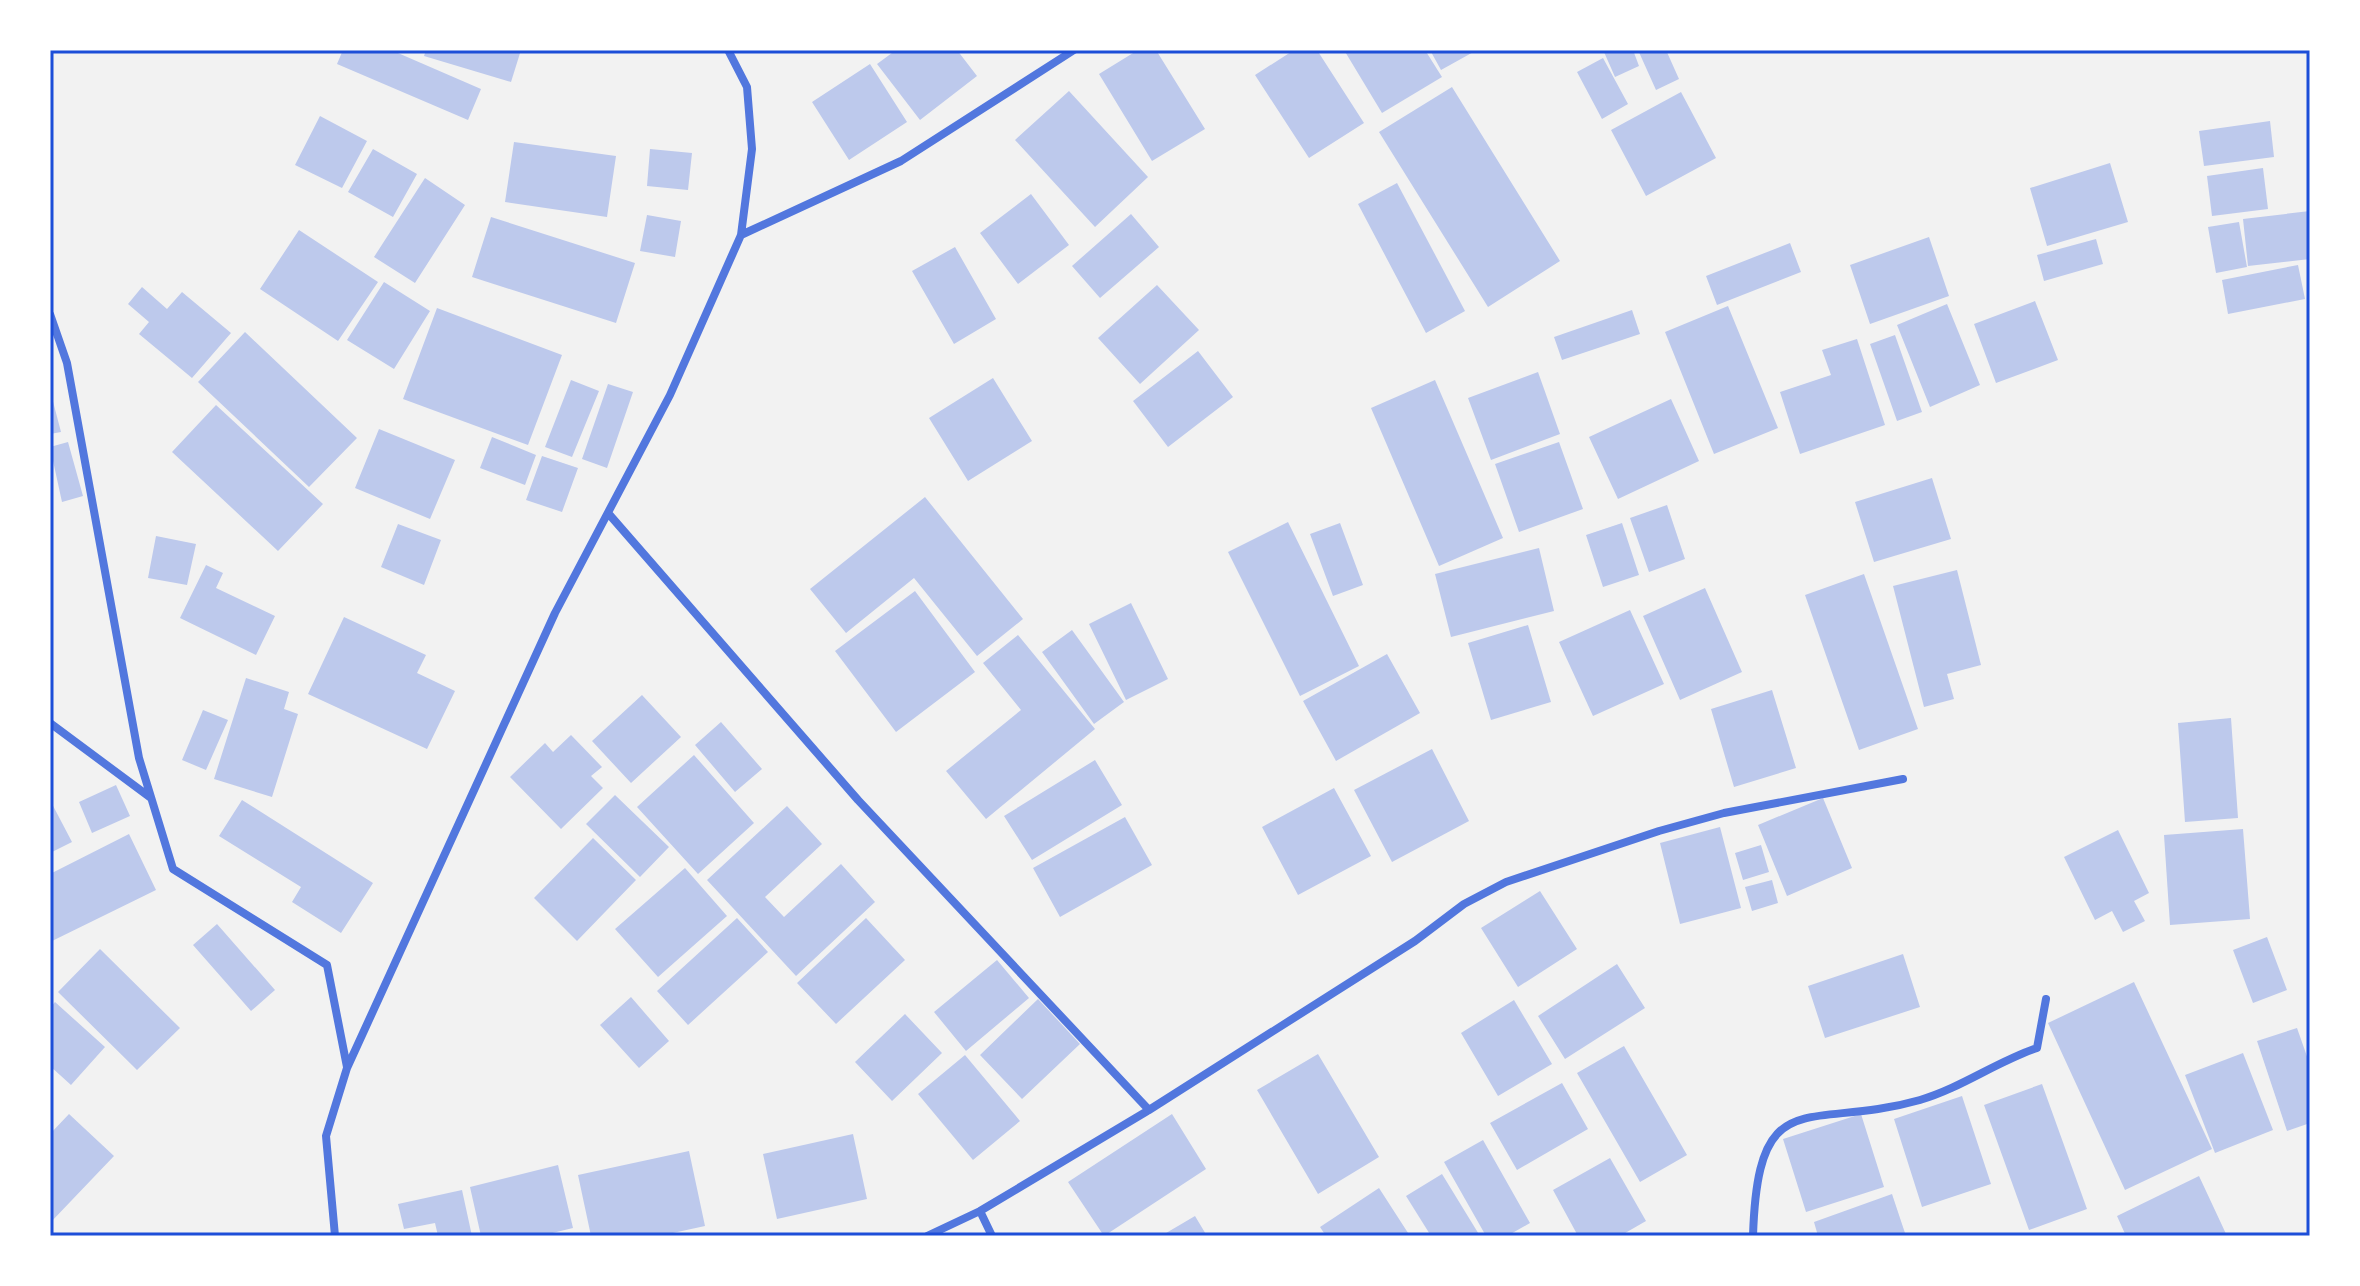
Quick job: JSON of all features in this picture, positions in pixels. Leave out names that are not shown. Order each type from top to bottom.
[{"type":"street","points":[[335,1236],[326,1136],[347,1068],[555,613],[670,395],[741,235],[752,149],[747,87],[728,50]]},
{"type":"street","points":[[741,235],[901,161],[1074,50]]},
{"type":"street","points":[[50,314],[67,363],[136,744],[173,869],[327,965],[347,1068]]},
{"type":"street","points":[[608,513],[858,800],[1149,1110]]},
{"type":"street","points":[[50,723],[151,798]]},
{"type":"street","points":[[927,1236],[980,1211],[1149,1110],[1415,941],[1464,904],[1506,882],[1724,813],[1903,779]]},
{"type":"street","points":[[1753,1236],[1759,1168],[1766,1147],[1780,1129],[1793,1121],[1818,1115],[1917,1101],[1950,1090],[2009,1058],[2037,1048],[2046,999]]},
{"type":"street","points":[[980,1211],[992,1236]]},
{"type":"building","points":[[343,50],[391,50],[481,89],[468,120],[337,64]]},
{"type":"building","points":[[426,50],[521,50],[511,82],[424,56]]},
{"type":"building","points":[[896,50],[957,50],[977,76],[920,120],[877,64]]},
{"type":"building","points":[[1138,50],[1156,50],[1205,129],[1152,161],[1099,74]]},
{"type":"building","points":[[1294,50],[1317,50],[1364,123],[1309,158],[1255,75]]},
{"type":"building","points":[[1344,50],[1425,50],[1442,77],[1382,113]]},
{"type":"building","points":[[1430,50],[1477,50],[1441,70]]},
{"type":"building","points":[[1633,50],[1639,66],[1615,77],[1604,52]]},
{"type":"building","points":[[1638,50],[1666,50],[1679,79],[1656,90]]},
{"type":"building","points":[[1603,58],[1628,104],[1602,119],[1577,72]]},
{"type":"building","points":[[870,64],[907,122],[849,160],[812,102]]},
{"type":"building","points":[[1452,87],[1560,261],[1488,307],[1379,132]]},
{"type":"building","points":[[1069,91],[1148,177],[1095,227],[1015,140]]},
{"type":"building","points":[[1681,92],[1716,158],[1646,196],[1611,130]]},
{"type":"building","points":[[320,116],[367,141],[342,188],[295,165]]},
{"type":"building","points":[[2270,121],[2274,157],[2204,166],[2199,131]]},
{"type":"building","points":[[514,142],[616,156],[607,217],[505,202]]},
{"type":"building","points":[[373,149],[417,174],[393,217],[348,192]]},
{"type":"building","points":[[650,149],[692,153],[688,190],[647,186]]},
{"type":"building","points":[[2110,163],[2128,222],[2047,246],[2030,188]]},
{"type":"building","points":[[2263,168],[2268,209],[2212,216],[2207,176]]},
{"type":"building","points":[[425,178],[465,205],[415,283],[374,257]]},
{"type":"building","points":[[1397,183],[1465,311],[1426,333],[1358,204]]},
{"type":"building","points":[[1031,194],[1069,245],[1018,284],[980,233]]},
{"type":"building","points":[[2310,211],[2310,259],[2248,266],[2243,219]]},
{"type":"building","points":[[1131,214],[1159,247],[1100,298],[1072,266]]},
{"type":"building","points":[[647,215],[681,221],[675,257],[640,251]]},
{"type":"building","points":[[491,217],[635,263],[616,323],[472,277]]},
{"type":"building","points":[[2239,222],[2247,267],[2216,273],[2208,227]]},
{"type":"building","points":[[299,230],[378,282],[338,341],[260,289]]},
{"type":"building","points":[[1929,237],[1949,296],[1870,324],[1850,265]]},
{"type":"building","points":[[2096,239],[2103,264],[2044,281],[2037,255]]},
{"type":"building","points":[[1790,243],[1801,272],[1717,305],[1706,276]]},
{"type":"building","points":[[955,247],[996,319],[954,344],[912,271]]},
{"type":"building","points":[[2298,265],[2305,299],[2228,314],[2222,280]]},
{"type":"building","points":[[384,282],[430,311],[394,369],[347,340]]},
{"type":"building","points":[[1157,285],[1199,330],[1140,384],[1098,338]]},
{"type":"building","points":[[142,287],[167,309],[182,292],[231,333],[192,378],[139,334],[149,322],[128,304]]},
{"type":"building","points":[[2035,301],[2058,360],[1996,383],[1974,324]]},
{"type":"building","points":[[1947,304],[1980,385],[1930,407],[1897,325]]},
{"type":"building","points":[[1728,306],[1778,428],[1714,454],[1665,332]]},
{"type":"building","points":[[437,308],[562,355],[528,445],[403,399]]},
{"type":"building","points":[[1632,310],[1640,334],[1562,360],[1554,337]]},
{"type":"building","points":[[245,332],[357,438],[309,487],[198,382]]},
{"type":"building","points":[[1895,335],[1922,412],[1897,421],[1870,344]]},
{"type":"building","points":[[1857,339],[1885,425],[1800,454],[1780,392],[1831,375],[1822,350]]},
{"type":"building","points":[[1198,351],[1233,397],[1168,447],[1133,401]]},
{"type":"building","points":[[1538,372],[1560,434],[1491,460],[1468,398]]},
{"type":"building","points":[[993,378],[1032,441],[968,481],[929,418]]},
{"type":"building","points":[[571,380],[599,391],[572,457],[545,447]]},
{"type":"building","points":[[1435,380],[1503,538],[1439,566],[1371,408]]},
{"type":"building","points":[[608,384],[633,392],[607,468],[582,459]]},
{"type":"building","points":[[50,390],[61,432],[50,434]]},
{"type":"building","points":[[1671,399],[1699,461],[1618,499],[1589,437]]},
{"type":"building","points":[[216,405],[323,504],[278,551],[172,452]]},
{"type":"building","points":[[379,429],[455,460],[430,519],[355,488]]},
{"type":"building","points":[[492,437],[536,455],[525,485],[480,468]]},
{"type":"building","points":[[68,442],[83,496],[62,502],[50,447]]},
{"type":"building","points":[[1559,442],[1583,509],[1519,532],[1495,464]]},
{"type":"building","points":[[542,456],[578,468],[562,512],[526,500]]},
{"type":"building","points":[[1932,478],[1951,539],[1874,562],[1855,502]]},
{"type":"building","points":[[925,497],[1023,619],[977,656],[914,578],[846,633],[810,589]]},
{"type":"building","points":[[1667,505],[1685,559],[1649,572],[1630,518]]},
{"type":"building","points":[[1288,522],[1359,666],[1300,696],[1228,552]]},
{"type":"building","points":[[1340,523],[1363,585],[1333,596],[1310,534]]},
{"type":"building","points":[[1622,523],[1639,575],[1603,587],[1586,535]]},
{"type":"building","points":[[398,524],[441,540],[424,585],[381,567]]},
{"type":"building","points":[[156,536],[196,544],[187,585],[148,578]]},
{"type":"building","points":[[1539,548],[1554,611],[1451,637],[1435,574]]},
{"type":"building","points":[[206,565],[223,573],[216,588],[275,616],[256,655],[180,618]]},
{"type":"building","points":[[1957,570],[1981,665],[1947,674],[1954,699],[1924,707],[1893,586]]},
{"type":"building","points":[[1864,574],[1918,729],[1859,750],[1805,595]]},
{"type":"building","points":[[1705,588],[1742,672],[1680,700],[1643,616]]},
{"type":"building","points":[[915,591],[975,672],[896,732],[835,651]]},
{"type":"building","points":[[1131,603],[1168,679],[1126,700],[1089,624]]},
{"type":"building","points":[[1630,610],[1664,684],[1593,716],[1559,642]]},
{"type":"building","points":[[344,617],[426,655],[417,673],[455,691],[427,749],[308,694]]},
{"type":"building","points":[[1528,625],[1551,702],[1491,720],[1468,643]]},
{"type":"building","points":[[1072,630],[1124,702],[1094,724],[1042,652]]},
{"type":"building","points":[[1018,635],[1095,729],[986,819],[946,771],[1021,710],[983,663]]},
{"type":"building","points":[[1387,654],[1420,713],[1336,761],[1303,701]]},
{"type":"building","points":[[246,678],[289,692],[284,709],[298,714],[272,797],[214,779]]},
{"type":"building","points":[[1772,690],[1796,768],[1734,787],[1711,709]]},
{"type":"building","points":[[642,695],[681,737],[631,783],[592,741]]},
{"type":"building","points":[[203,710],[228,720],[206,770],[182,760]]},
{"type":"building","points":[[2231,718],[2238,818],[2185,822],[2178,723]]},
{"type":"building","points":[[721,722],[762,769],[735,792],[695,745]]},
{"type":"building","points":[[571,735],[602,767],[591,776],[603,788],[561,829],[510,777],[545,743],[553,752]]},
{"type":"building","points":[[1432,749],[1469,821],[1392,862],[1354,790]]},
{"type":"building","points":[[694,755],[754,823],[698,874],[637,807]]},
{"type":"building","points":[[1095,760],[1122,805],[1032,860],[1004,816]]},
{"type":"building","points":[[116,785],[130,816],[92,833],[79,802]]},
{"type":"building","points":[[1334,788],[1371,856],[1298,895],[1262,827]]},
{"type":"building","points":[[615,795],[669,847],[640,877],[586,824]]},
{"type":"building","points":[[1823,798],[1852,868],[1787,896],[1758,825]]},
{"type":"building","points":[[50,800],[72,842],[50,853]]},
{"type":"building","points":[[242,800],[373,883],[341,933],[292,902],[301,887],[219,836]]},
{"type":"building","points":[[787,806],[822,844],[765,897],[784,917],[841,864],[875,902],[796,976],[707,880]]},
{"type":"building","points":[[1125,817],[1152,865],[1060,917],[1033,868]]},
{"type":"building","points":[[1720,827],[1741,908],[1680,924],[1660,843]]},
{"type":"building","points":[[2243,829],[2250,919],[2170,925],[2164,835]]},
{"type":"building","points":[[2118,830],[2149,893],[2134,901],[2145,921],[2123,932],[2112,911],[2095,920],[2064,857]]},
{"type":"building","points":[[129,834],[156,890],[50,942],[50,874]]},
{"type":"building","points":[[593,838],[636,880],[577,941],[534,898]]},
{"type":"building","points":[[1761,845],[1769,872],[1743,880],[1735,853]]},
{"type":"building","points":[[685,868],[727,916],[658,977],[615,929]]},
{"type":"building","points":[[1772,880],[1778,903],[1752,911],[1745,887]]},
{"type":"building","points":[[1540,891],[1577,949],[1518,987],[1481,928]]},
{"type":"building","points":[[737,918],[768,952],[688,1025],[657,991]]},
{"type":"building","points":[[866,918],[905,960],[836,1024],[797,983]]},
{"type":"building","points":[[217,924],[275,990],[251,1011],[193,945]]},
{"type":"building","points":[[2267,937],[2287,990],[2253,1003],[2233,950]]},
{"type":"building","points":[[100,949],[180,1028],[137,1070],[58,992]]},
{"type":"building","points":[[1903,954],[1920,1007],[1825,1038],[1808,986]]},
{"type":"building","points":[[997,960],[1029,998],[966,1051],[934,1012]]},
{"type":"building","points":[[1617,964],[1645,1008],[1565,1059],[1538,1016]]},
{"type":"building","points":[[2134,982],[2212,1149],[2125,1190],[2048,1023]]},
{"type":"building","points":[[631,997],[669,1041],[639,1068],[600,1025]]},
{"type":"building","points":[[1038,999],[1080,1044],[1022,1099],[980,1055]]},
{"type":"building","points":[[1514,1000],[1552,1064],[1498,1096],[1461,1033]]},
{"type":"building","points":[[55,1002],[105,1047],[71,1085],[50,1066],[50,1008]]},
{"type":"building","points":[[905,1014],[942,1053],[892,1101],[855,1062]]},
{"type":"building","points":[[2297,1028],[2310,1065],[2310,1123],[2287,1131],[2257,1041]]},
{"type":"building","points":[[1624,1046],[1687,1155],[1640,1182],[1577,1073]]},
{"type":"building","points":[[2243,1053],[2273,1130],[2215,1153],[2185,1075]]},
{"type":"building","points":[[1318,1054],[1379,1157],[1318,1194],[1257,1090]]},
{"type":"building","points":[[965,1055],[1020,1121],[973,1160],[918,1094]]},
{"type":"building","points":[[1562,1083],[1588,1129],[1517,1170],[1490,1123]]},
{"type":"building","points":[[2042,1084],[2087,1209],[2029,1230],[1984,1105]]},
{"type":"building","points":[[1962,1096],[1991,1184],[1922,1207],[1894,1119]]},
{"type":"building","points":[[69,1114],[114,1156],[50,1223],[50,1134]]},
{"type":"building","points":[[1172,1114],[1206,1169],[1104,1236],[1068,1182]]},
{"type":"building","points":[[1861,1114],[1884,1187],[1806,1212],[1783,1139]]},
{"type":"building","points":[[853,1134],[867,1199],[777,1219],[763,1154]]},
{"type":"building","points":[[1483,1140],[1530,1223],[1507,1236],[1486,1236],[1444,1162]]},
{"type":"building","points":[[689,1151],[705,1226],[659,1236],[591,1236],[578,1175]]},
{"type":"building","points":[[1610,1158],[1646,1221],[1620,1236],[1578,1236],[1553,1190]]},
{"type":"building","points":[[558,1165],[573,1228],[540,1236],[481,1236],[470,1187]]},
{"type":"building","points":[[1442,1174],[1480,1236],[1431,1236],[1406,1196]]},
{"type":"building","points":[[2199,1176],[2227,1236],[2126,1236],[2117,1216]]},
{"type":"building","points":[[1379,1188],[1410,1236],[1326,1236],[1320,1227]]},
{"type":"building","points":[[462,1190],[472,1236],[438,1236],[435,1223],[404,1229],[398,1204]]},
{"type":"building","points":[[1892,1194],[1906,1236],[1818,1236],[1814,1222]]},
{"type":"building","points":[[1195,1216],[1207,1236],[1161,1236]]}]
